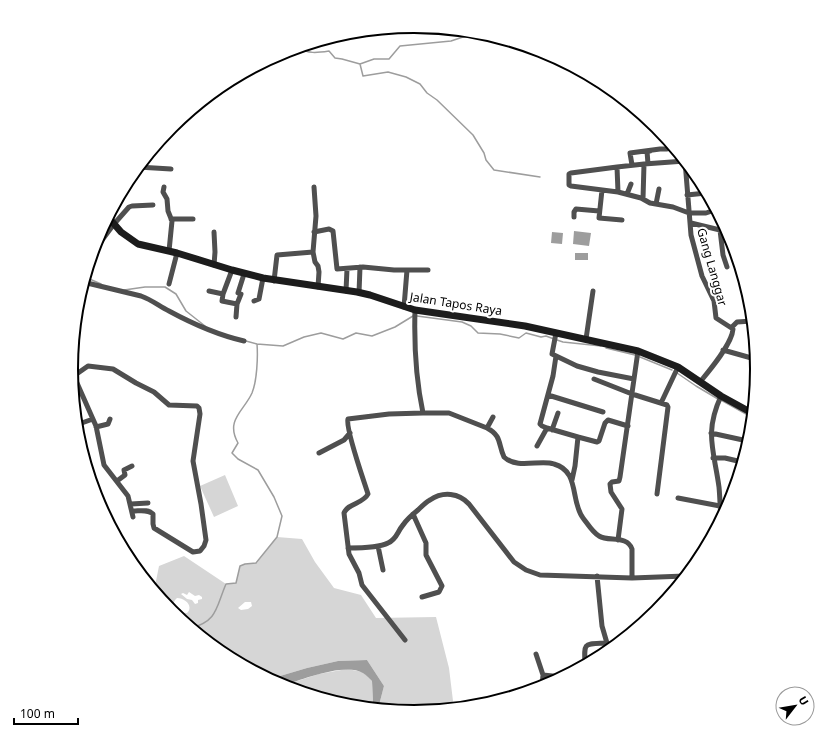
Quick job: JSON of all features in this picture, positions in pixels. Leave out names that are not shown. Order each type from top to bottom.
[{"type":"main road","name":"Jalan Tapos Raya","points":[[112,221],[125,236],[138,244],[173,252],[244,274],[274,281],[370,295],[404,307],[415,315],[525,326],[555,337],[586,339],[638,351],[678,367],[720,398],[747,411]]},
{"type":"street","points":[[643,199],[647,151],[659,149],[667,150]]},
{"type":"street","points":[[632,165],[630,153],[660,149],[667,150]]},
{"type":"street","points":[[678,162],[632,165],[571,173],[569,174],[570,186],[627,194],[650,203],[673,207],[689,213],[710,212]]},
{"type":"street","points":[[145,167],[171,168]]},
{"type":"street","points":[[617,167],[618,192]]},
{"type":"street","name":"Gang Langgar","points":[[686,172],[691,235],[702,276],[714,301],[716,318],[732,328]]},
{"type":"street","points":[[627,194],[631,184]]},
{"type":"street","points":[[164,187],[163,192],[167,199],[168,211],[171,219],[173,252],[169,284]]},
{"type":"street","points":[[314,187],[316,210],[313,252],[319,272],[318,287]]},
{"type":"street","points":[[656,204],[659,189]]},
{"type":"street","points":[[602,190],[599,211],[600,218],[622,220]]},
{"type":"street","points":[[687,195],[700,194]]},
{"type":"street","points":[[104,237],[131,206],[153,205]]},
{"type":"street","points":[[574,216],[576,209],[599,211]]},
{"type":"street","points":[[171,219],[193,219]]},
{"type":"street","points":[[691,223],[719,230]]},
{"type":"street","points":[[314,232],[329,229],[333,231],[335,267],[337,269],[360,267],[428,270]]},
{"type":"street","points":[[214,232],[214,265]]},
{"type":"street","points":[[720,232],[723,254],[727,267]]},
{"type":"street","points":[[274,281],[276,257],[281,255],[313,252]]},
{"type":"street","points":[[359,293],[360,267]]},
{"type":"street","points":[[346,291],[347,269]]},
{"type":"street","points":[[232,270],[222,301],[237,304]]},
{"type":"street","points":[[404,307],[407,270]]},
{"type":"street","points":[[236,317],[237,304],[241,294],[238,293],[244,274]]},
{"type":"street","points":[[254,301],[259,299],[263,278]]},
{"type":"street","points":[[89,283],[150,299],[167,310],[209,331],[244,342]]},
{"type":"street","points":[[209,291],[223,294]]},
{"type":"street","points":[[586,339],[593,291]]},
{"type":"street","points":[[415,315],[414,342],[423,413]]},
{"type":"street","points":[[700,382],[711,369],[723,350],[733,331],[732,328],[737,322],[746,321]]},
{"type":"street","points":[[555,337],[552,354],[577,366],[634,379]]},
{"type":"street","points":[[723,350],[749,357]]},
{"type":"street","points":[[618,540],[622,509],[610,492],[610,484],[619,480],[638,351]]},
{"type":"street","points":[[556,356],[553,376],[540,424],[542,426],[597,442],[599,441],[605,423],[608,420],[628,426]]},
{"type":"street","points":[[78,373],[88,366],[113,368],[136,383],[154,392],[169,404],[197,406],[199,408],[200,414],[193,461],[205,524],[206,540],[200,551],[193,552],[154,528],[153,514],[151,512],[146,511],[133,514],[128,496],[104,465],[96,428],[78,386]]},
{"type":"street","points":[[661,403],[678,367]]},
{"type":"street","points":[[594,379],[632,394],[666,404],[668,407],[657,494]]},
{"type":"street","points":[[548,395],[603,412]]},
{"type":"street","points":[[678,498],[720,506],[719,487],[713,458],[711,433],[712,424],[720,398]]},
{"type":"street","points":[[405,640],[364,589],[359,573],[351,560],[348,548],[344,512],[346,509],[365,499],[368,494],[354,450],[347,420],[350,418],[389,414],[449,413],[492,431],[501,443],[502,454],[507,460],[532,464],[552,463],[564,469],[572,480]]},
{"type":"street","points":[[537,446],[550,429],[558,413]]},
{"type":"street","points":[[487,428],[492,417]]},
{"type":"street","points":[[82,424],[93,419]]},
{"type":"street","points":[[96,428],[108,424],[110,419]]},
{"type":"street","points":[[318,453],[344,440],[350,433]]},
{"type":"street","points":[[711,433],[742,440]]},
{"type":"street","points":[[578,437],[572,480],[577,508],[598,536],[627,542],[631,546],[632,578]]},
{"type":"street","points":[[713,458],[725,458],[737,461]]},
{"type":"street","points":[[117,481],[125,475],[124,470],[132,466]]},
{"type":"street","points":[[348,548],[378,546],[389,543],[395,538],[401,526],[430,500],[437,496],[458,495],[465,499],[510,558],[519,566],[540,575],[632,578],[678,576]]},
{"type":"street","points":[[131,504],[148,503]]},
{"type":"street","points":[[413,514],[426,543],[426,555],[432,564],[442,586],[439,592],[422,597]]},
{"type":"street","points":[[378,546],[383,570]]},
{"type":"street","points":[[585,658],[585,646],[588,644],[606,643],[602,626],[597,576]]},
{"type":"street","points":[[536,654],[543,675],[543,679]]},
{"type":"street","points":[[543,675],[550,675]]},
{"type":"shaded area","points":[[574,231],[591,233],[589,246],[573,244]]},
{"type":"shaded area","points":[[552,232],[563,233],[562,244],[551,243]]},
{"type":"shaded area","points":[[575,253],[588,253],[588,260],[575,260]]},
{"type":"shaded area","points":[[225,475],[238,506],[214,517],[200,486]]},
{"type":"shaded area","points":[[277,537],[302,539],[315,562],[334,588],[361,595],[376,618],[436,617],[449,668],[452,702],[414,705],[380,703],[384,686],[367,660],[338,661],[279,676],[245,660],[209,636],[182,613],[187,613],[190,608],[186,601],[177,598],[174,605],[155,584],[159,566],[184,556],[226,584],[236,583],[240,566],[257,563]],"holes":[[[189,592],[195,596],[199,595],[202,597],[202,599],[198,600],[198,603],[195,604],[192,600],[187,599],[181,594],[183,593],[187,595]],[[245,602],[251,602],[252,606],[248,609],[241,610],[238,608]]]},
{"type":"shaded area","points":[[367,660],[384,686],[380,703],[373,702],[372,681],[363,673],[355,670],[323,673],[293,682],[279,676],[307,668],[338,661]]},
{"type":"shaded area","points":[[347,669],[363,672],[372,681],[373,702],[327,694],[293,682],[319,674]]},
{"type":"waterway","points":[[360,64],[374,59],[389,59],[400,46],[451,41],[463,37]]},
{"type":"waterway","points":[[305,51],[329,51],[335,58],[360,64],[363,76],[388,72],[406,77],[420,84],[427,93],[437,100],[473,135],[484,153],[486,160],[494,170],[540,177]]},
{"type":"waterway","points":[[90,279],[101,284]]},
{"type":"waterway","points":[[124,290],[145,287],[165,287],[176,294],[186,311],[205,326]]},
{"type":"waterway","points":[[246,341],[257,344],[283,346],[304,337],[321,333],[343,339],[356,333],[372,336],[395,327],[413,316]]},
{"type":"waterway","points":[[417,316],[462,322],[471,326],[478,333],[500,334],[519,338],[526,333],[541,337],[546,336],[554,339]]},
{"type":"waterway","points":[[557,340],[601,346]]},
{"type":"waterway","points":[[197,626],[206,621],[215,612],[226,584],[236,583],[240,566],[256,563],[277,537],[282,516],[274,497],[258,470],[238,459],[232,453],[238,443],[234,428],[237,416],[249,399],[254,388],[257,369],[257,344]]},
{"type":"waterway","points":[[606,348],[635,355]]},
{"type":"waterway","points":[[640,357],[672,370]]},
{"type":"waterway","points":[[677,373],[718,399]]},
{"type":"waterway","points":[[721,400],[746,414]]}]
